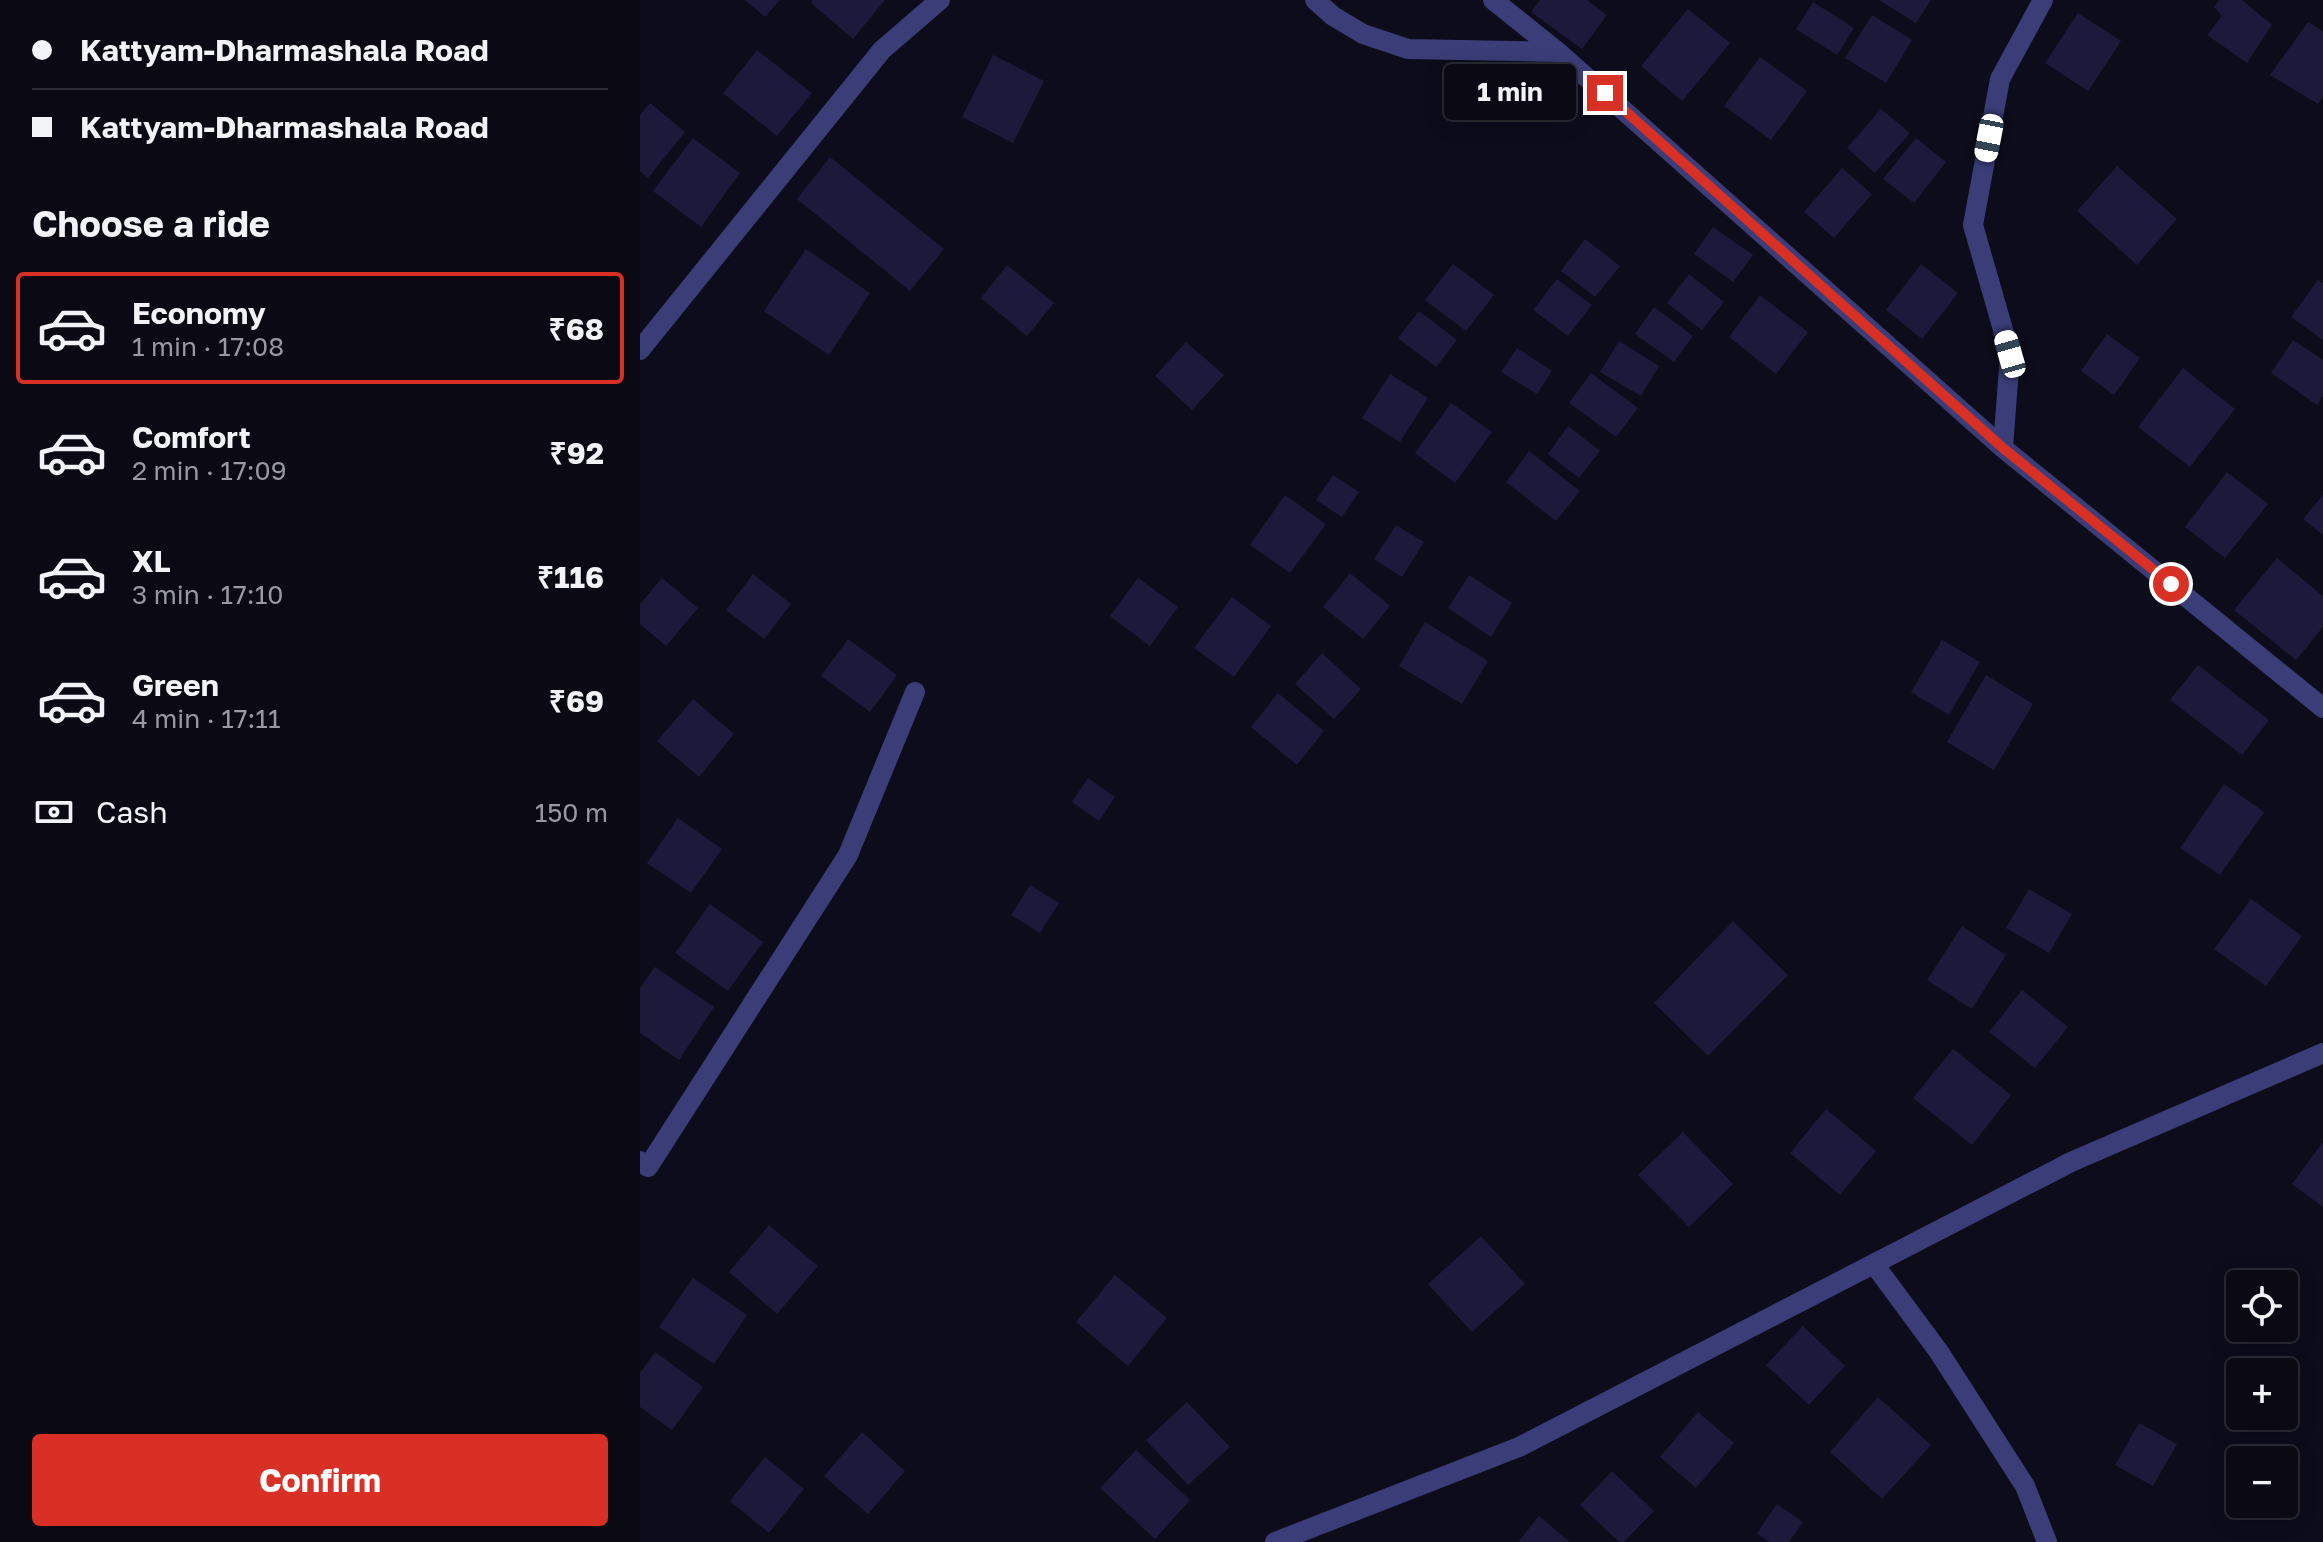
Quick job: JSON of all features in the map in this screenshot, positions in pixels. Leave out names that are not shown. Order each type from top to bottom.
[{"type":"street","points":[[640,350],[882,50],[940,0]]},
{"type":"street","points":[[1315,0],[1333,16],[1363,34],[1408,49],[1558,52]]},
{"type":"street","points":[[1493,0],[1558,52],[2003,448],[2323,708]]},
{"type":"street","points":[[2003,448],[2010,354],[1973,225],[2000,79],[2043,0]]},
{"type":"street","points":[[640,1161],[648,1167],[848,855],[915,692]]},
{"type":"street","points":[[1275,1542],[1519,1447],[2071,1162],[2323,1053]]},
{"type":"street","points":[[1874,1264],[1939,1352],[2025,1486],[2047,1542]]},
{"type":"building","points":[[745,0],[780,0],[765,17]]},
{"type":"building","points":[[813,0],[885,0],[853,39],[811,3]]},
{"type":"building","points":[[1540,0],[1587,0],[1607,15],[1582,49],[1531,12]]},
{"type":"building","points":[[1879,0],[1931,0],[1916,23]]},
{"type":"building","points":[[2219,0],[2242,0],[2272,25],[2247,63],[2207,35],[2222,16],[2214,7]]},
{"type":"building","points":[[1813,2],[1854,28],[1837,55],[1796,29]]},
{"type":"building","points":[[1688,9],[1730,43],[1682,101],[1641,66]]},
{"type":"building","points":[[2078,13],[2121,41],[2088,91],[2045,63]]},
{"type":"building","points":[[1872,15],[1912,40],[1886,83],[1845,58]]},
{"type":"building","points":[[2308,22],[2323,31],[2323,97],[2318,104],[2270,75]]},
{"type":"building","points":[[757,50],[812,93],[777,136],[723,93]]},
{"type":"building","points":[[993,55],[1044,81],[1013,143],[962,117]]},
{"type":"building","points":[[1760,57],[1807,91],[1771,140],[1724,106]]},
{"type":"building","points":[[650,103],[685,132],[648,178],[640,171],[640,115]]},
{"type":"building","points":[[1881,109],[1910,133],[1875,173],[1847,148]]},
{"type":"building","points":[[693,138],[740,173],[701,227],[653,191]]},
{"type":"building","points":[[1916,138],[1946,162],[1914,203],[1883,179]]},
{"type":"building","points":[[830,157],[944,249],[910,291],[797,199]]},
{"type":"building","points":[[2117,166],[2177,219],[2137,265],[2077,211]]},
{"type":"building","points":[[1842,168],[1872,194],[1834,238],[1804,212]]},
{"type":"building","points":[[1713,227],[1753,255],[1733,282],[1694,254]]},
{"type":"building","points":[[1585,239],[1620,266],[1595,297],[1561,271]]},
{"type":"building","points":[[806,249],[870,293],[829,355],[764,311]]},
{"type":"building","points":[[1453,264],[1494,295],[1466,331],[1425,300]]},
{"type":"building","points":[[1921,264],[1958,293],[1922,339],[1886,310]]},
{"type":"building","points":[[1007,265],[1054,303],[1027,336],[981,298]]},
{"type":"building","points":[[1689,274],[1724,302],[1702,330],[1667,303]]},
{"type":"building","points":[[1557,279],[1592,305],[1568,336],[1533,310]]},
{"type":"building","points":[[2318,280],[2323,283],[2323,340],[2291,317]]},
{"type":"building","points":[[1760,295],[1808,332],[1776,374],[1729,337]]},
{"type":"building","points":[[1654,307],[1693,336],[1674,362],[1635,334]]},
{"type":"building","points":[[1419,311],[1457,340],[1436,367],[1398,338]]},
{"type":"building","points":[[2107,334],[2140,358],[2114,395],[2081,371]]},
{"type":"building","points":[[2293,340],[2323,360],[2323,396],[2317,405],[2271,373]]},
{"type":"building","points":[[1619,341],[1659,366],[1641,396],[1600,372]]},
{"type":"building","points":[[1186,342],[1224,375],[1192,410],[1155,376]]},
{"type":"building","points":[[1517,348],[1552,371],[1537,394],[1501,372]]},
{"type":"building","points":[[2183,368],[2235,409],[2190,467],[2138,427]]},
{"type":"building","points":[[1591,373],[1638,408],[1616,437],[1569,403]]},
{"type":"building","points":[[1390,374],[1428,398],[1400,442],[1362,418]]},
{"type":"building","points":[[1451,403],[1492,432],[1455,483],[1415,453]]},
{"type":"building","points":[[1568,426],[1600,451],[1579,478],[1548,454]]},
{"type":"building","points":[[1529,451],[1580,491],[1556,521],[1506,482]]},
{"type":"building","points":[[2227,472],[2268,504],[2225,558],[2185,527]]},
{"type":"building","points":[[1333,475],[1359,492],[1342,517],[1316,500]]},
{"type":"building","points":[[1285,495],[1326,524],[1290,573],[1250,545]]},
{"type":"building","points":[[2323,495],[2323,535],[2303,519]]},
{"type":"building","points":[[1396,525],[1424,542],[1402,577],[1374,559]]},
{"type":"building","points":[[2277,558],[2323,596],[2323,627],[2296,660],[2234,610]]},
{"type":"building","points":[[1350,573],[1390,606],[1363,639],[1323,607]]},
{"type":"building","points":[[753,574],[791,604],[764,639],[726,610]]},
{"type":"building","points":[[1469,575],[1512,603],[1491,637],[1448,608]]},
{"type":"building","points":[[662,578],[698,608],[666,646],[640,624],[640,604]]},
{"type":"building","points":[[1138,578],[1178,607],[1150,646],[1110,616]]},
{"type":"building","points":[[1232,597],[1271,626],[1234,677],[1194,648]]},
{"type":"building","points":[[1425,622],[1488,661],[1462,704],[1399,666]]},
{"type":"building","points":[[848,639],[897,675],[870,712],[821,676]]},
{"type":"building","points":[[1942,640],[1980,662],[1949,715],[1911,692]]},
{"type":"building","points":[[1322,653],[1361,689],[1334,719],[1295,684]]},
{"type":"building","points":[[2198,665],[2269,720],[2242,755],[2170,700]]},
{"type":"building","points":[[1986,675],[2033,704],[1994,770],[1947,742]]},
{"type":"building","points":[[1278,693],[1324,731],[1297,765],[1251,727]]},
{"type":"building","points":[[693,699],[734,734],[699,777],[657,741]]},
{"type":"building","points":[[1088,778],[1115,797],[1099,821],[1072,802]]},
{"type":"building","points":[[2224,784],[2264,812],[2220,875],[2180,848]]},
{"type":"building","points":[[678,818],[722,849],[691,893],[647,863]]},
{"type":"building","points":[[1030,885],[1059,903],[1040,933],[1011,915]]},
{"type":"building","points":[[2029,889],[2072,914],[2049,953],[2006,928]]},
{"type":"building","points":[[2251,899],[2302,936],[2266,986],[2214,949]]},
{"type":"building","points":[[710,904],[763,942],[728,991],[675,953]]},
{"type":"building","points":[[1733,921],[1788,975],[1708,1056],[1654,1003]]},
{"type":"building","points":[[1962,926],[2006,955],[1972,1009],[1927,980]]},
{"type":"building","points":[[655,967],[714,1007],[679,1060],[640,1033],[640,988]]},
{"type":"building","points":[[2022,990],[2068,1027],[2035,1068],[1989,1032]]},
{"type":"building","points":[[1953,1049],[2011,1095],[1972,1145],[1913,1098]]},
{"type":"building","points":[[1826,1109],[1876,1151],[1840,1195],[1790,1153]]},
{"type":"building","points":[[1683,1132],[1733,1184],[1689,1227],[1638,1175]]},
{"type":"building","points":[[2323,1142],[2323,1207],[2292,1184]]},
{"type":"building","points":[[769,1225],[818,1266],[777,1314],[729,1272]]},
{"type":"building","points":[[1481,1236],[1525,1284],[1472,1332],[1428,1284]]},
{"type":"building","points":[[1115,1275],[1167,1318],[1128,1366],[1076,1322]]},
{"type":"building","points":[[693,1278],[747,1315],[714,1364],[659,1327]]},
{"type":"building","points":[[1803,1326],[1845,1366],[1809,1405],[1766,1365]]},
{"type":"building","points":[[655,1352],[703,1387],[672,1430],[640,1407],[640,1373]]},
{"type":"building","points":[[1878,1397],[1931,1445],[1882,1499],[1830,1452]]},
{"type":"building","points":[[1187,1402],[1230,1447],[1188,1485],[1146,1440]]},
{"type":"building","points":[[1698,1412],[1734,1443],[1696,1488],[1660,1457]]},
{"type":"building","points":[[2139,1423],[2177,1444],[2153,1486],[2115,1465]]},
{"type":"building","points":[[862,1432],[905,1471],[868,1514],[824,1476]]},
{"type":"building","points":[[1136,1450],[1190,1500],[1155,1539],[1100,1488]]},
{"type":"building","points":[[765,1457],[804,1489],[769,1533],[730,1501]]},
{"type":"building","points":[[1612,1471],[1654,1511],[1624,1542],[1619,1542],[1580,1505]]},
{"type":"building","points":[[1777,1504],[1803,1522],[1789,1542],[1769,1542],[1757,1533]]},
{"type":"building","points":[[1539,1516],[1570,1542],[1518,1542]]},
{"type":"route","points":[[1605,93],[2003,448],[2171,584]]}]
